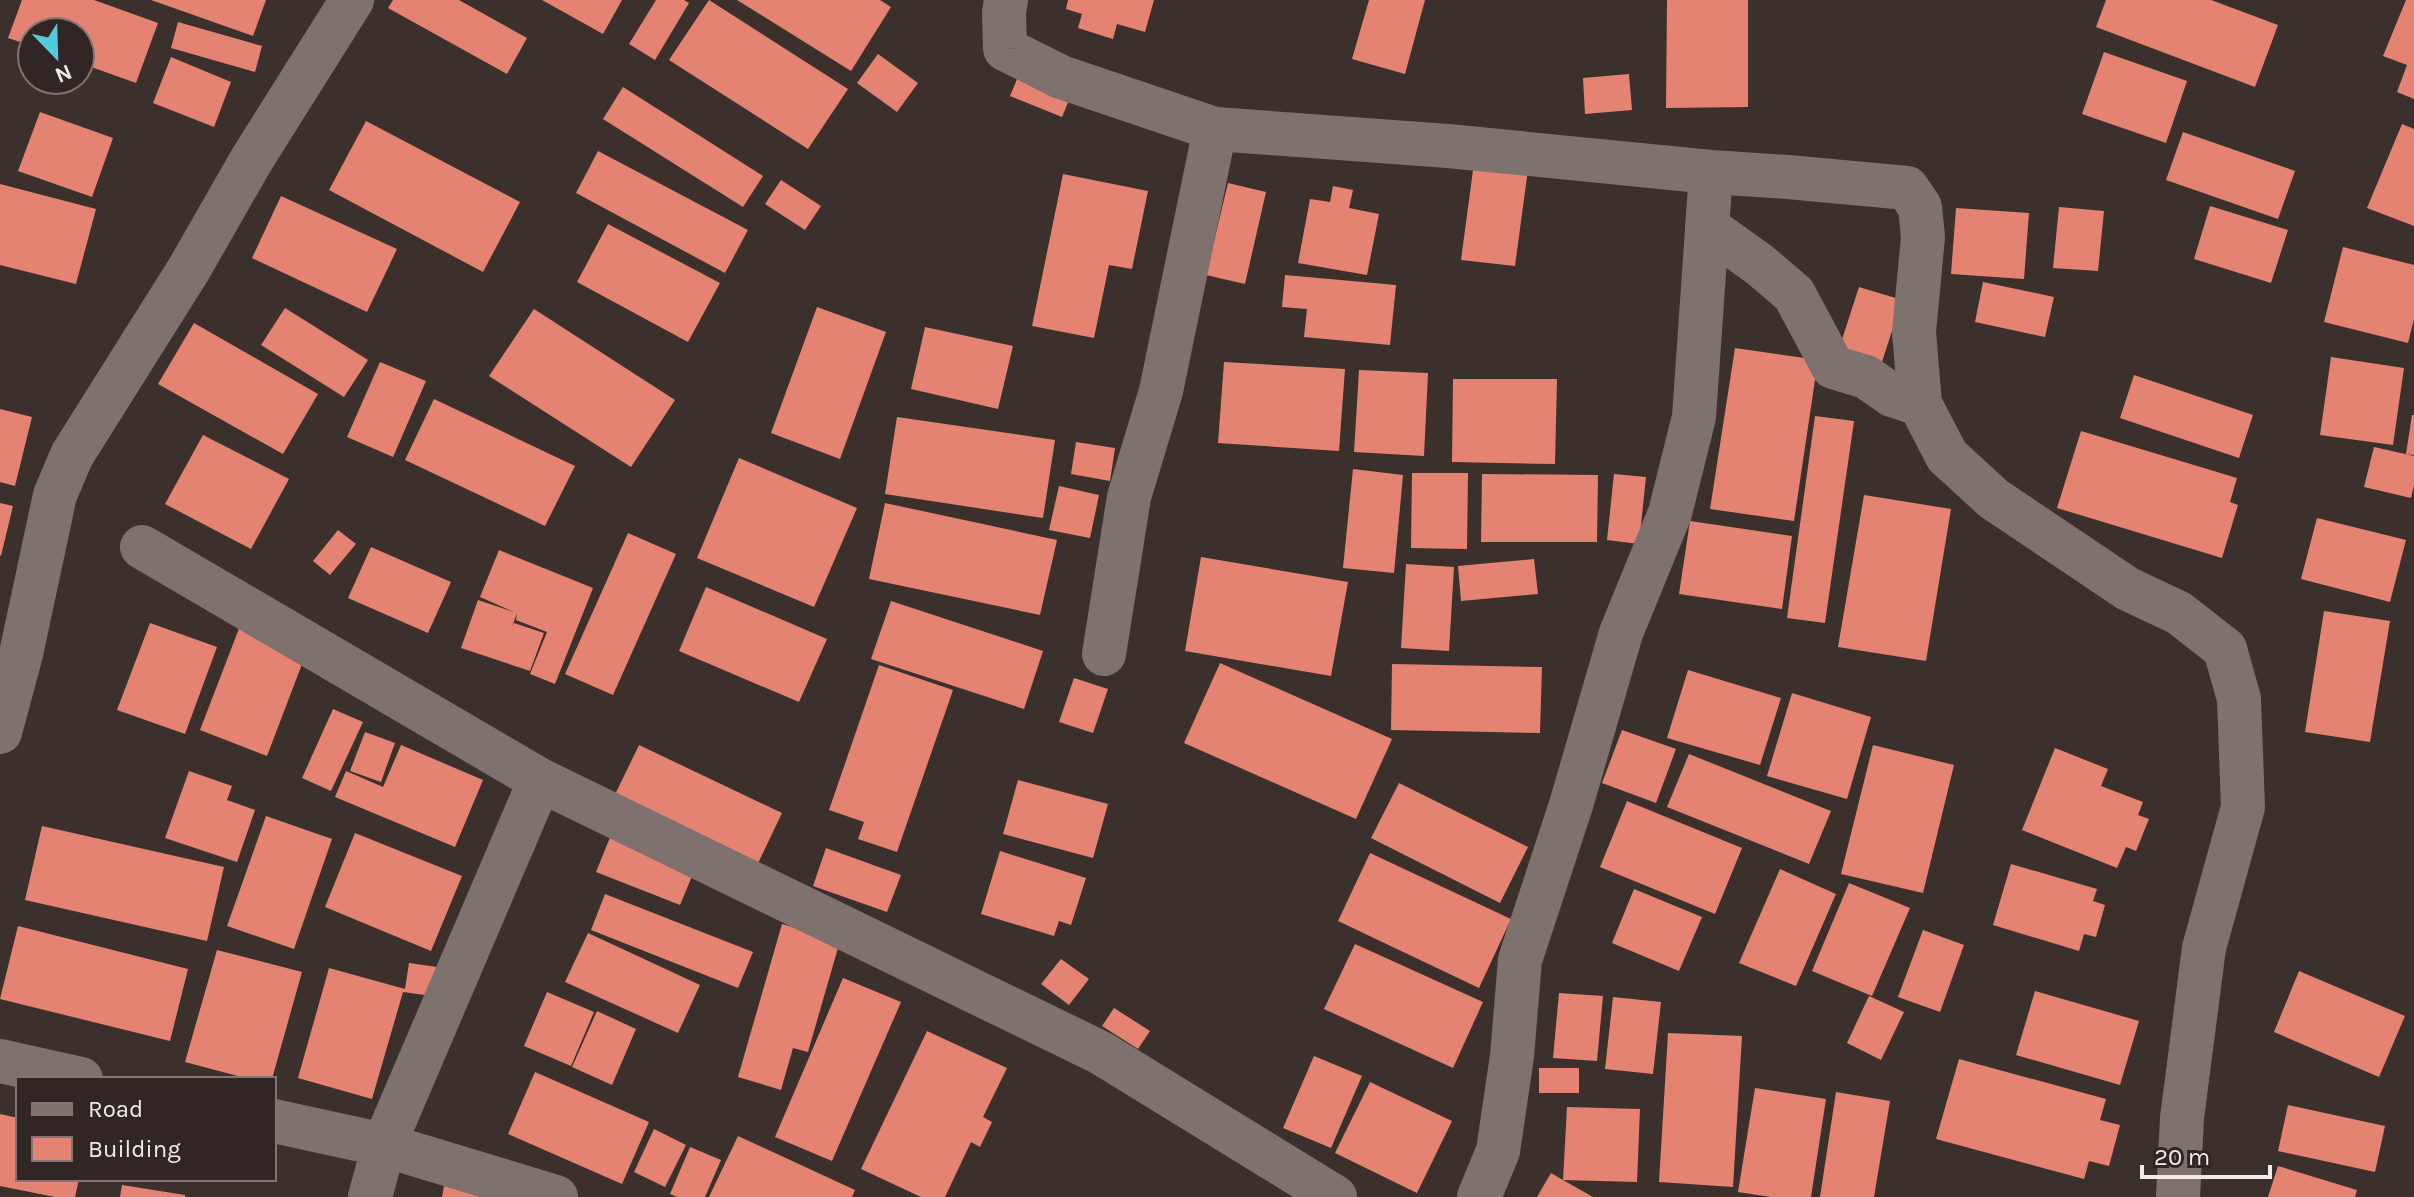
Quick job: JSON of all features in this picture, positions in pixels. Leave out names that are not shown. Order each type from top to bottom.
[{"type":"street","points":[[0,732],[21,654],[55,495],[72,455],[352,0]]},
{"type":"street","points":[[1006,0],[1005,49],[1061,77],[1215,129],[1448,146],[1907,188],[1920,207],[1923,237],[1914,332],[1920,404],[1947,456],[1994,499],[2128,589],[2179,613],[2225,649],[2239,699],[2243,807],[2204,948],[2182,1118],[2178,1197]]},
{"type":"street","points":[[1104,654],[1129,497],[1161,391],[1215,129]]},
{"type":"street","points":[[1479,1197],[1498,1151],[1512,1056],[1520,960],[1571,805],[1621,633],[1670,513],[1694,417],[1711,172]]},
{"type":"street","points":[[1707,227],[1794,294],[1833,367],[1866,377],[1892,395],[1920,404]]},
{"type":"street","points":[[142,547],[540,780],[1101,1053],[1335,1197]]},
{"type":"street","points":[[370,1197],[384,1145],[540,780]]},
{"type":"street","points":[[0,1061],[72,1077]]},
{"type":"street","points":[[276,1121],[384,1145],[556,1197]]},
{"type":"building","points":[[22,0],[94,0],[158,23],[136,83],[96,69],[96,16],[16,16]]},
{"type":"building","points":[[151,0],[266,0],[253,36]]},
{"type":"building","points":[[393,0],[459,0],[527,38],[507,74],[388,8]]},
{"type":"building","points":[[542,0],[622,0],[603,34]]},
{"type":"building","points":[[656,0],[684,0],[689,3],[655,60],[629,44]]},
{"type":"building","points":[[709,0],[848,89],[808,149],[669,60]]},
{"type":"building","points":[[737,0],[880,0],[891,7],[851,71]]},
{"type":"building","points":[[1068,0],[1154,0],[1145,32],[1117,24],[1113,39],[1078,28],[1082,14],[1066,9]]},
{"type":"building","points":[[1369,0],[1425,0],[1405,74],[1352,59]]},
{"type":"building","points":[[1667,0],[1748,0],[1748,107],[1666,108]]},
{"type":"building","points":[[2106,0],[2211,0],[2278,25],[2255,87],[2096,27]]},
{"type":"building","points":[[2406,0],[2414,0],[2414,99],[2397,92],[2407,65],[2383,56]]},
{"type":"building","points":[[16,16],[16,41],[8,38]]},
{"type":"building","points":[[178,22],[262,46],[255,72],[171,48]]},
{"type":"building","points":[[2104,52],[2187,81],[2166,143],[2082,114]]},
{"type":"building","points":[[878,54],[918,83],[897,112],[857,83]]},
{"type":"building","points":[[171,57],[231,82],[214,127],[153,103]]},
{"type":"building","points":[[1020,72],[1072,93],[1062,117],[1010,96]]},
{"type":"building","points":[[1629,74],[1632,110],[1585,114],[1583,78]]},
{"type":"building","points":[[623,87],[763,176],[743,207],[603,119]]},
{"type":"building","points":[[40,112],[113,138],[92,197],[18,171]]},
{"type":"building","points":[[366,121],[520,202],[483,272],[329,190]]},
{"type":"building","points":[[2402,124],[2414,129],[2414,226],[2367,208]]},
{"type":"building","points":[[2183,132],[2295,171],[2278,219],[2166,180]]},
{"type":"building","points":[[598,151],[748,230],[725,273],[576,193]]},
{"type":"building","points":[[1475,155],[1529,162],[1515,266],[1461,260]]},
{"type":"building","points":[[1063,174],[1148,191],[1132,269],[1109,265],[1094,338],[1032,326]]},
{"type":"building","points":[[781,180],[821,206],[805,230],[765,204]]},
{"type":"building","points":[[1228,183],[1266,192],[1245,284],[1206,275]]},
{"type":"building","points":[[0,184],[96,209],[76,284],[0,265]]},
{"type":"building","points":[[1333,186],[1353,190],[1349,208],[1379,214],[1367,275],[1298,263],[1310,199],[1330,202]]},
{"type":"building","points":[[281,196],[397,249],[367,312],[252,258]]},
{"type":"building","points":[[2210,206],[2288,230],[2271,283],[2194,259]]},
{"type":"building","points":[[2059,207],[2104,211],[2098,271],[2053,268]]},
{"type":"building","points":[[1956,208],[2029,213],[2024,279],[1951,274]]},
{"type":"building","points":[[608,224],[720,283],[688,342],[577,282]]},
{"type":"building","points":[[2343,247],[2414,265],[2414,319],[2408,343],[2324,322]]},
{"type":"building","points":[[1285,275],[1396,285],[1390,345],[1304,337],[1307,309],[1282,307]]},
{"type":"building","points":[[1983,282],[2054,297],[2045,337],[1975,322]]},
{"type":"building","points":[[1859,287],[1902,300],[1879,371],[1836,358]]},
{"type":"building","points":[[817,307],[886,332],[840,459],[771,433]]},
{"type":"building","points":[[285,308],[368,360],[344,397],[261,345]]},
{"type":"building","points":[[534,309],[675,400],[631,467],[489,376]]},
{"type":"building","points":[[194,323],[318,394],[283,454],[158,384]]},
{"type":"building","points":[[925,327],[1013,346],[998,409],[911,389]]},
{"type":"building","points":[[1735,348],[1818,360],[1794,521],[1710,509]]},
{"type":"building","points":[[2331,357],[2404,368],[2393,445],[2320,435]]},
{"type":"building","points":[[380,362],[426,381],[393,457],[347,437]]},
{"type":"building","points":[[1224,362],[1345,369],[1339,451],[1218,443]]},
{"type":"building","points":[[1359,370],[1428,373],[1424,456],[1354,452]]},
{"type":"building","points":[[2134,375],[2253,415],[2239,458],[2120,418]]},
{"type":"building","points":[[1453,379],[1557,379],[1555,464],[1452,462]]},
{"type":"building","points":[[434,399],[575,466],[545,526],[405,460]]},
{"type":"building","points":[[0,409],[32,417],[15,486],[0,482]]},
{"type":"building","points":[[2414,415],[2414,455],[2406,454]]},
{"type":"building","points":[[1815,416],[1854,421],[1825,623],[1787,618]]},
{"type":"building","points":[[897,417],[1055,440],[1043,518],[885,494]]},
{"type":"building","points":[[2081,431],[2237,478],[2230,502],[2238,505],[2222,558],[2057,508]]},
{"type":"building","points":[[203,435],[289,479],[251,549],[165,504]]},
{"type":"building","points":[[1076,442],[1115,448],[1110,481],[1071,474]]},
{"type":"building","points":[[2374,447],[2414,456],[2411,498],[2364,487]]},
{"type":"building","points":[[739,458],[857,508],[814,607],[697,558]]},
{"type":"building","points":[[1353,469],[1403,475],[1394,573],[1343,568]]},
{"type":"building","points":[[1412,473],[1468,473],[1467,549],[1411,548]]},
{"type":"building","points":[[1482,474],[1598,475],[1597,542],[1481,542]]},
{"type":"building","points":[[1614,474],[1646,477],[1639,544],[1607,540]]},
{"type":"building","points":[[1059,486],[1099,495],[1090,538],[1049,530]]},
{"type":"building","points":[[1864,495],[1951,509],[1926,661],[1838,647]]},
{"type":"building","points":[[0,503],[13,506],[1,556],[0,555]]},
{"type":"building","points":[[885,503],[1057,540],[1040,615],[869,579]]},
{"type":"building","points":[[2317,518],[2406,540],[2390,602],[2301,579]]},
{"type":"building","points":[[1690,521],[1792,536],[1782,609],[1679,594]]},
{"type":"building","points":[[338,530],[356,544],[330,575],[313,561]]},
{"type":"building","points":[[628,533],[676,554],[613,695],[565,674]]},
{"type":"building","points":[[371,547],[451,582],[428,633],[348,598]]},
{"type":"building","points":[[499,550],[593,588],[555,684],[530,674],[547,632],[516,620],[517,613],[512,627],[514,623],[544,633],[530,671],[461,648],[478,600],[514,612],[480,597]]},
{"type":"building","points":[[1201,557],[1348,582],[1331,676],[1185,651]]},
{"type":"building","points":[[1534,559],[1538,594],[1461,601],[1458,566]]},
{"type":"building","points":[[1406,564],[1454,567],[1449,651],[1401,648]]},
{"type":"building","points":[[706,587],[827,639],[799,702],[679,651]]},
{"type":"building","points":[[891,601],[1043,651],[1024,709],[871,659]]},
{"type":"building","points":[[2324,611],[2390,621],[2370,742],[2305,732]]},
{"type":"building","points":[[150,623],[217,647],[185,734],[117,710]]},
{"type":"building","points":[[240,626],[307,651],[267,756],[200,730]]},
{"type":"building","points":[[1220,663],[1392,739],[1356,819],[1184,743]]},
{"type":"building","points":[[1392,664],[1542,667],[1540,733],[1391,730]]},
{"type":"building","points":[[879,665],[953,690],[897,852],[858,839],[864,822],[829,810]]},
{"type":"building","points":[[1688,670],[1781,698],[1760,765],[1667,738]]},
{"type":"building","points":[[1074,678],[1108,689],[1093,733],[1059,722]]},
{"type":"building","points":[[1792,693],[1871,717],[1847,799],[1767,776]]},
{"type":"building","points":[[333,709],[363,722],[331,791],[302,778]]},
{"type":"building","points":[[1622,730],[1676,749],[1656,803],[1602,783]]},
{"type":"building","points":[[365,732],[395,743],[381,782],[350,771]]},
{"type":"building","points":[[401,745],[483,780],[455,847],[335,797],[346,771],[383,787]]},
{"type":"building","points":[[639,745],[782,813],[752,876],[609,807]]},
{"type":"building","points":[[1873,745],[1954,765],[1923,893],[1841,874]]},
{"type":"building","points":[[2055,748],[2108,769],[2101,786],[2143,802],[2138,815],[2149,819],[2136,851],[2126,847],[2117,868],[2022,830]]},
{"type":"building","points":[[1689,754],[1831,811],[1809,864],[1667,807]]},
{"type":"building","points":[[189,771],[232,786],[227,800],[255,810],[237,862],[165,838]]},
{"type":"building","points":[[1018,780],[1108,804],[1093,858],[1003,834]]},
{"type":"building","points":[[1399,783],[1528,847],[1500,903],[1371,838]]},
{"type":"building","points":[[1627,801],[1742,848],[1715,914],[1600,867]]},
{"type":"building","points":[[266,816],[332,839],[294,949],[227,926]]},
{"type":"building","points":[[42,826],[224,867],[207,941],[25,900]]},
{"type":"building","points":[[355,833],[462,876],[431,951],[325,907]]},
{"type":"building","points":[[611,835],[695,869],[680,905],[596,872]]},
{"type":"building","points":[[826,848],[901,875],[887,912],[813,886]]},
{"type":"building","points":[[1000,851],[1086,878],[1071,925],[1059,921],[1054,936],[981,914]]},
{"type":"building","points":[[1370,853],[1511,919],[1479,988],[1338,921]]},
{"type":"building","points":[[2011,864],[2097,889],[2093,901],[2105,905],[2096,937],[2084,934],[2079,951],[1993,925]]},
{"type":"building","points":[[1780,869],[1836,894],[1796,986],[1739,963]]},
{"type":"building","points":[[1849,883],[1910,908],[1872,996],[1812,971]]},
{"type":"building","points":[[1634,889],[1702,917],[1679,971],[1612,943]]},
{"type":"building","points":[[605,894],[753,952],[738,988],[591,930]]},
{"type":"building","points":[[782,924],[840,941],[808,1052],[793,1048],[781,1090],[738,1077]]},
{"type":"building","points":[[18,926],[188,969],[170,1041],[0,999]]},
{"type":"building","points":[[1923,930],[1964,945],[1940,1012],[1898,997]]},
{"type":"building","points":[[588,933],[700,985],[678,1033],[565,982]]},
{"type":"building","points":[[1355,944],[1483,1002],[1453,1068],[1324,1009]]},
{"type":"building","points":[[217,950],[302,972],[273,1077],[241,1077],[185,1062]]},
{"type":"building","points":[[1061,959],[1089,979],[1069,1005],[1041,984]]},
{"type":"building","points":[[409,963],[437,967],[432,996],[403,992],[372,1099],[298,1078],[329,968],[405,989]]},
{"type":"building","points":[[2299,971],[2405,1016],[2379,1077],[2274,1032]]},
{"type":"building","points":[[843,978],[901,1002],[832,1161],[775,1137]]},
{"type":"building","points":[[2035,991],[2139,1021],[2120,1085],[2016,1055]]},
{"type":"building","points":[[547,992],[594,1012],[571,1066],[524,1046]]},
{"type":"building","points":[[1559,993],[1603,996],[1597,1061],[1553,1058]]},
{"type":"building","points":[[1869,996],[1904,1012],[1881,1060],[1847,1043]]},
{"type":"building","points":[[1613,997],[1661,1002],[1653,1074],[1605,1069]]},
{"type":"building","points":[[1114,1008],[1150,1031],[1138,1049],[1102,1026]]},
{"type":"building","points":[[597,1011],[636,1029],[612,1085],[572,1067]]},
{"type":"building","points":[[927,1031],[1007,1068],[983,1117],[992,1122],[980,1147],[971,1142],[945,1197],[921,1197],[861,1169]]},
{"type":"building","points":[[1668,1033],[1742,1036],[1733,1187],[1659,1182]]},
{"type":"building","points":[[1314,1056],[1362,1076],[1331,1148],[1283,1128]]},
{"type":"building","points":[[1959,1059],[2106,1099],[2100,1120],[2120,1125],[2109,1166],[2089,1161],[2084,1179],[1936,1139]]},
{"type":"building","points":[[1539,1068],[1579,1068],[1579,1093],[1539,1093]]},
{"type":"building","points":[[535,1072],[649,1122],[622,1184],[508,1134]]},
{"type":"building","points":[[1370,1082],[1452,1121],[1417,1193],[1335,1153]]},
{"type":"building","points":[[1755,1088],[1826,1099],[1811,1197],[1771,1197],[1738,1192]]},
{"type":"building","points":[[1836,1092],[1890,1101],[1874,1197],[1820,1197]]},
{"type":"building","points":[[2288,1105],[2385,1126],[2375,1172],[2278,1151]]},
{"type":"building","points":[[1567,1107],[1640,1109],[1637,1182],[1563,1180]]},
{"type":"building","points":[[0,1114],[16,1118],[16,1181],[79,1181],[75,1197],[55,1197],[0,1186]]},
{"type":"building","points":[[654,1129],[686,1145],[665,1187],[634,1172]]},
{"type":"building","points":[[738,1136],[855,1190],[852,1197],[709,1197]]},
{"type":"building","points":[[690,1147],[721,1160],[705,1197],[670,1194]]},
{"type":"building","points":[[2278,1166],[2357,1190],[2355,1197],[2268,1197]]},
{"type":"building","points":[[1551,1173],[1593,1197],[1537,1197]]},
{"type":"building","points":[[122,1185],[185,1195],[185,1197],[120,1197]]},
{"type":"building","points":[[444,1186],[488,1197],[442,1197]]}]
